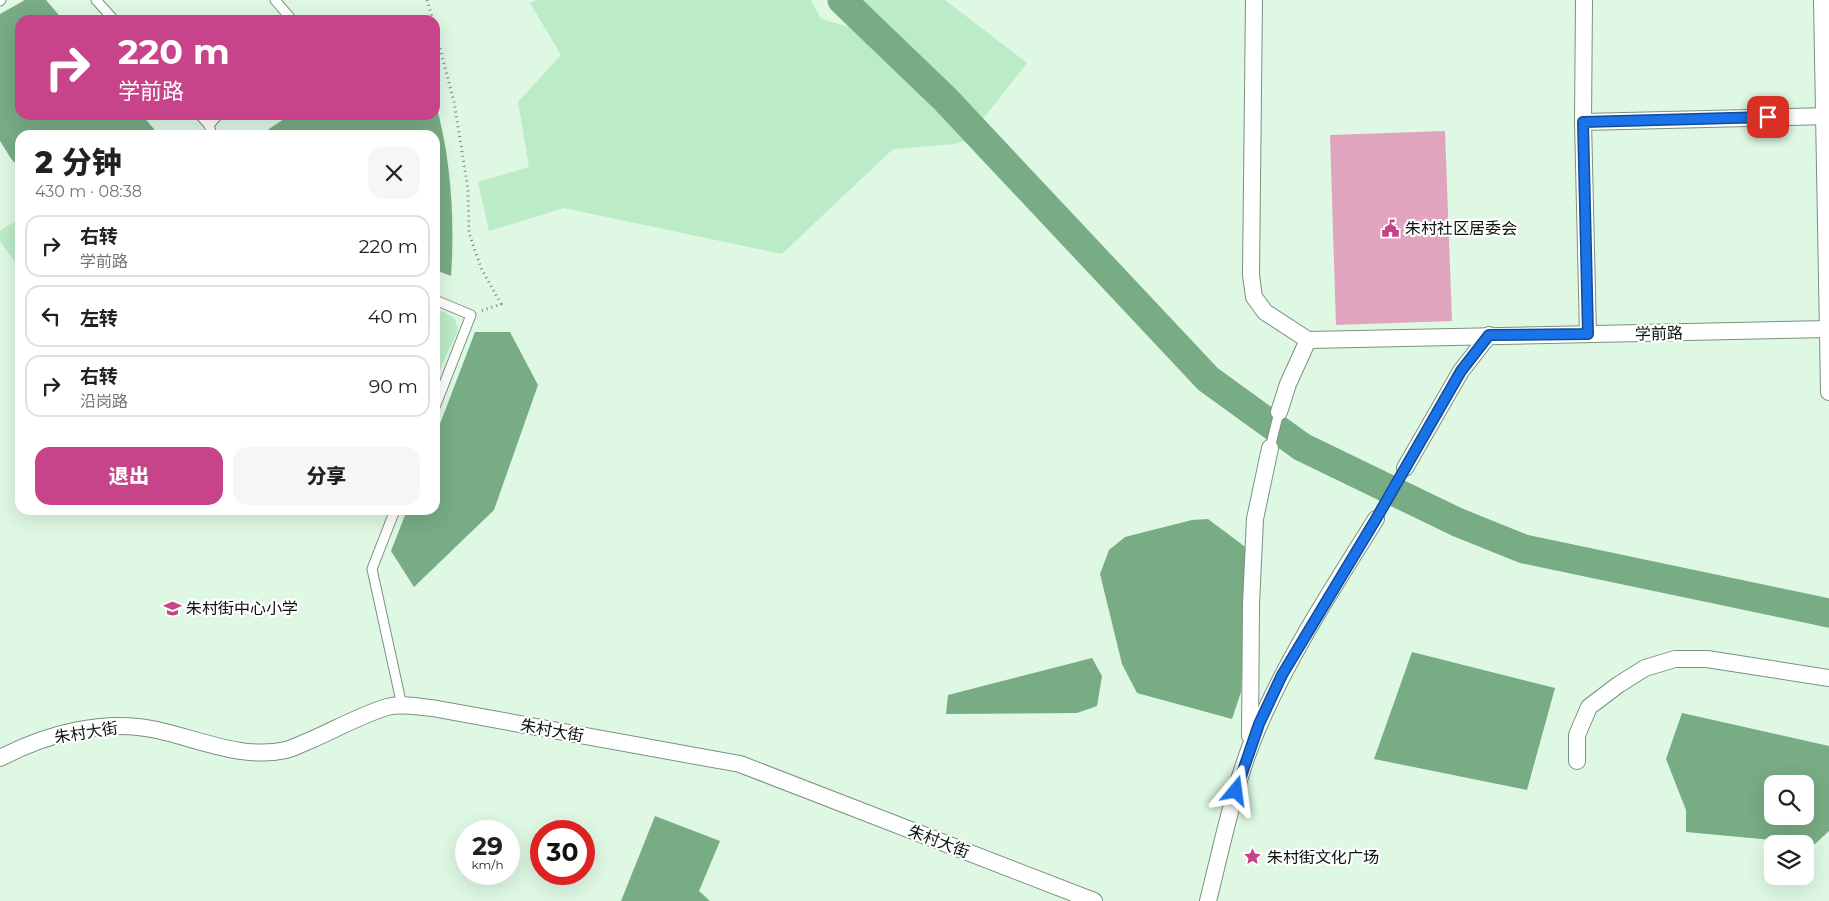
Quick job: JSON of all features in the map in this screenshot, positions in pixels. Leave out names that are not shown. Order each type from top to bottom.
[{"type":"street","points":[[1254,0],[1251,275],[1254,297],[1265,312],[1308,340],[1288,384],[1279,412]]},
{"type":"street","points":[[1584,0],[1583,122],[1588,334]]},
{"type":"street","points":[[1822,0],[1826,116],[1829,392]]},
{"type":"street","points":[[1583,122],[1826,116]]},
{"type":"street","name":"学前路","points":[[1308,340],[1828,329]]},
{"type":"street","points":[[1405,468],[1461,371],[1489,335]]},
{"type":"street","points":[[1250,749],[1251,604],[1255,518],[1270,448]]},
{"type":"street","points":[[1208,901],[1242,772],[1282,675],[1376,519]]},
{"type":"street","points":[[1577,761],[1577,734],[1589,707],[1645,668],[1675,659],[1707,659],[1829,678]]},
{"type":"street","name":"朱村大街","points":[[0,758],[22,746],[63,733],[112,726],[134,726],[156,730],[213,746],[250,751],[287,750],[389,706],[432,708],[740,764],[1094,901]]},
{"type":"lane","points":[[96,0],[110,15]]},
{"type":"lane","points":[[275,0],[288,15]]},
{"type":"lane","points":[[204,120],[210,130]]},
{"type":"lane","points":[[209,125],[214,120]]},
{"type":"lane","points":[[440,302],[471,314],[440,393]]},
{"type":"lane","points":[[1270,448],[1279,412]]},
{"type":"lane","points":[[1376,519],[1405,468]]},
{"type":"lane","points":[[393,515],[372,569],[402,706]]},
{"type":"path","points":[[427,0],[432,15]]},
{"type":"path","points":[[440,48],[454,102],[468,189],[470,233],[481,268],[501,304],[471,314]]},
{"type":"shaded area","points":[[25,0],[46,0],[59,15],[15,15],[15,120],[146,120],[155,130],[15,130],[15,163],[0,141],[0,14]]},
{"type":"shaded area","points":[[536,0],[811,0],[821,19],[860,30],[974,138],[954,144],[893,149],[782,254],[564,208],[489,231],[478,182],[529,167],[518,102],[561,55],[530,3]]},
{"type":"shaded area","points":[[850,0],[945,0],[1027,63],[979,124]]},
{"type":"shaded area","points":[[282,120],[440,120],[451,188],[451,276],[440,272],[440,130],[268,130]]},
{"type":"shaded area","points":[[15,221],[15,262],[0,241],[0,231]]},
{"type":"shaded area","points":[[440,311],[455,319],[458,330],[440,369]]},
{"type":"shaded area","points":[[475,332],[510,332],[538,385],[494,510],[414,587],[391,551],[405,515],[440,515],[440,424]]},
{"type":"shaded area","points":[[1208,519],[1248,549],[1241,692],[1232,719],[1137,693],[1122,664],[1100,574],[1109,550],[1125,537],[1192,520]]},
{"type":"shaded area","points":[[1412,652],[1555,688],[1527,790],[1374,759]]},
{"type":"shaded area","points":[[1092,658],[1102,676],[1097,706],[1077,713],[946,714],[948,695]]},
{"type":"shaded area","points":[[1682,713],[1829,746],[1829,831],[1815,844],[1814,835],[1764,835],[1764,839],[1686,832],[1686,810],[1666,759]]},
{"type":"shaded area","points":[[655,816],[720,841],[699,891],[710,901],[621,901]]},
{"type":"building","name":"朱村社区居委会","points":[[1445,131],[1452,321],[1336,325],[1330,135]]},
{"type":"waterway","points":[[842,0],[945,99],[1208,379],[1302,447],[1457,522],[1524,549],[1829,613]]},
{"type":"place","name":"朱村社区居委会","points":[[1391,228]]},
{"type":"place","name":"朱村街中心小学","points":[[172,608]]},
{"type":"place","name":"朱村街文化广场","points":[[1253,857]]},
{"type":"route","points":[[1236,791],[1259,724],[1282,675],[1376,519],[1461,371],[1489,335],[1588,334],[1583,122],[1768,117]]}]
